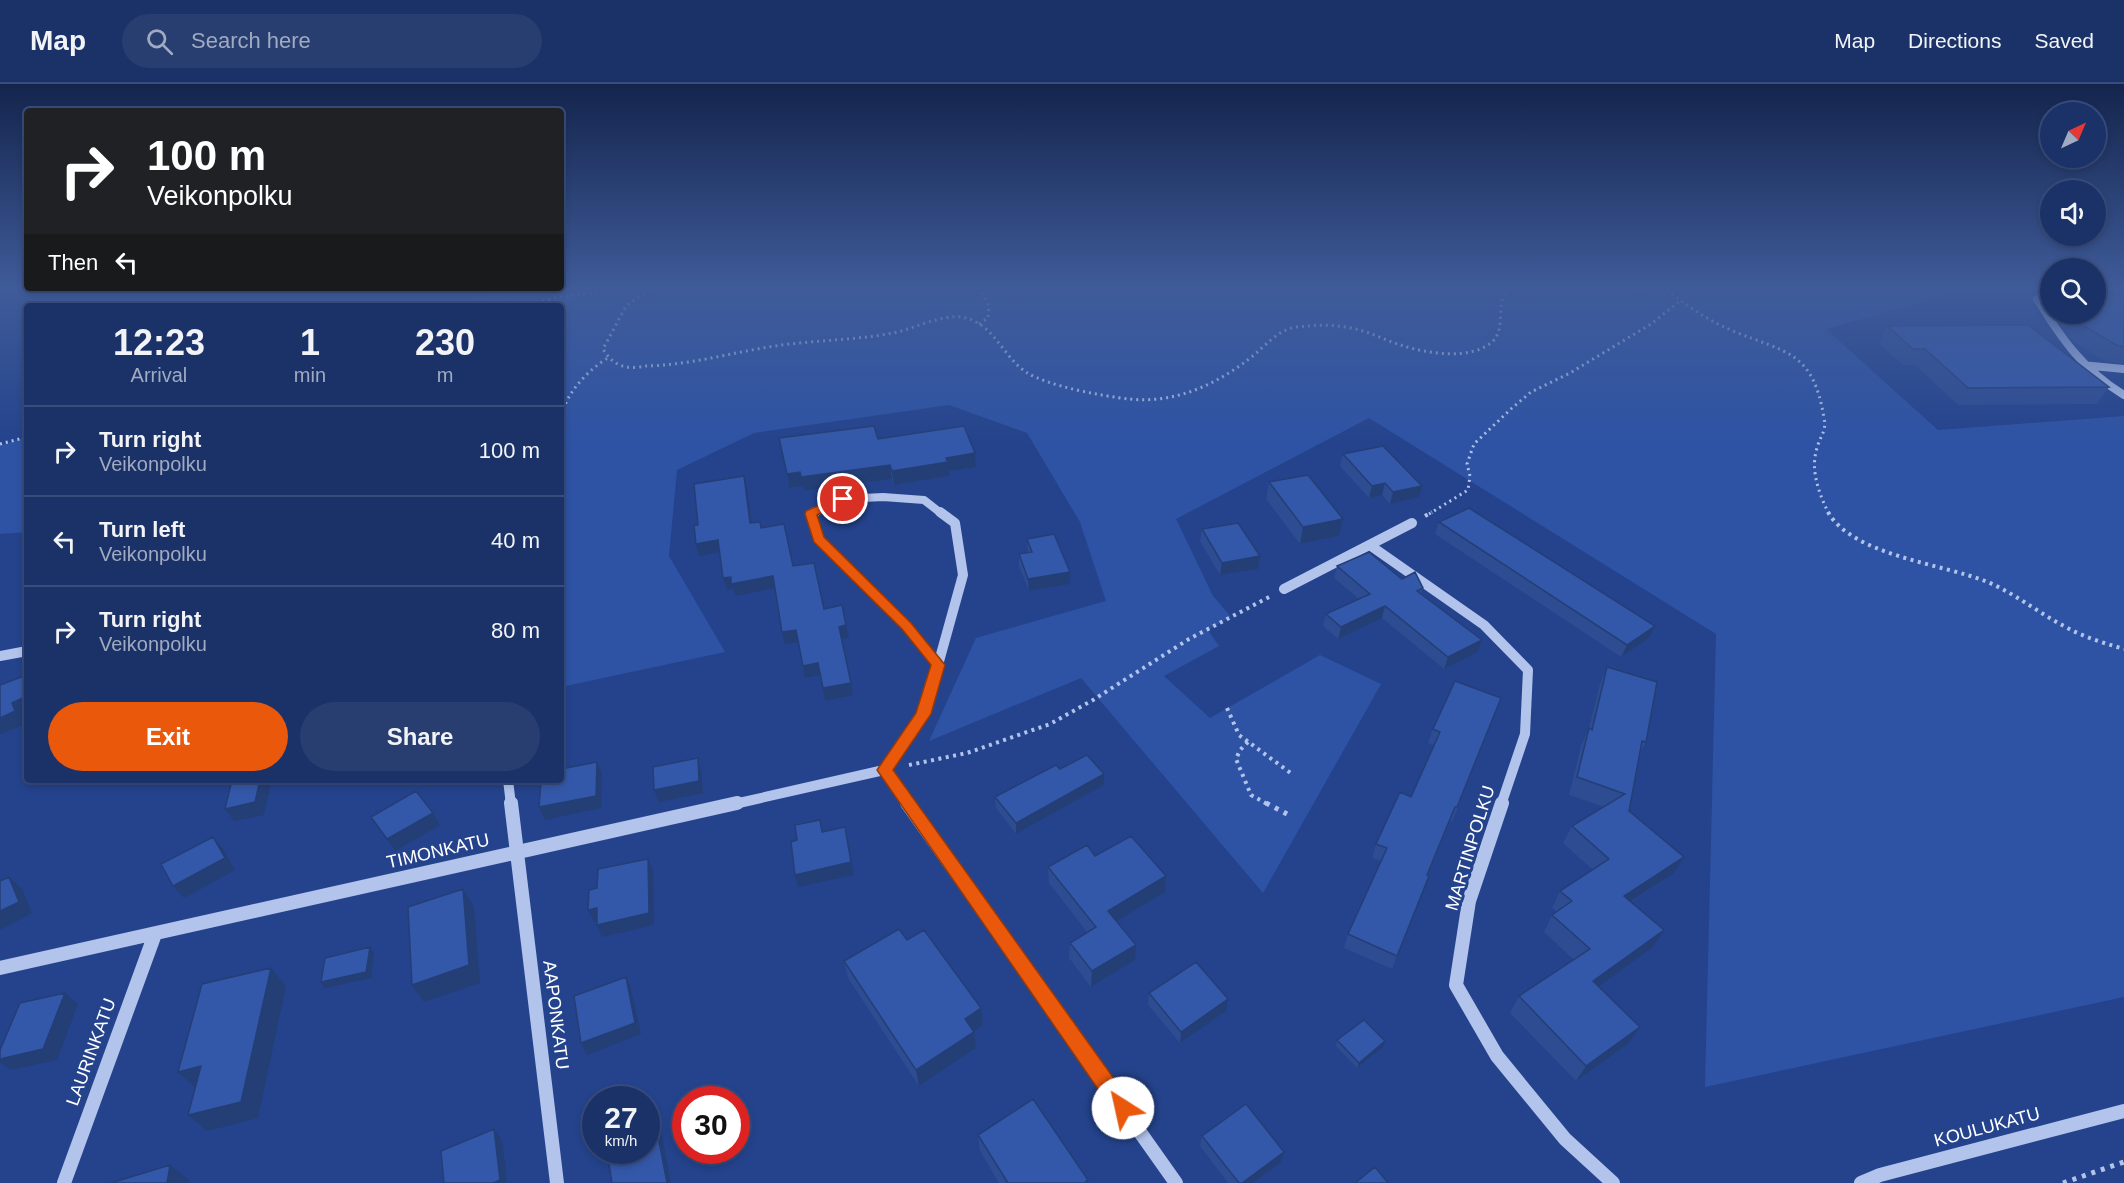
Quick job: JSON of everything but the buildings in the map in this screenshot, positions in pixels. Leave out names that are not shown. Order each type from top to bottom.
[{"type":"street","points":[[2065,341],[2081,365],[2107,385],[2124,394]]},
{"type":"street","points":[[2081,365],[2124,369]]},
{"type":"street","points":[[938,665],[906,626],[818,539],[811,514],[843,499],[883,497],[924,500],[956,523],[963,575],[938,665],[923,714],[884,770],[1176,1183]]},
{"type":"street","points":[[1284,589],[1412,523]]},
{"type":"street","name":"MARTINPOLKU","points":[[1371,546],[1484,625],[1528,670],[1525,734],[1469,901],[1456,985],[1497,1056],[1566,1139],[1613,1183]]},
{"type":"street","points":[[0,656],[24,652]]},
{"type":"street","name":"TIMONKATU","points":[[0,968],[884,770]]},
{"type":"street","name":"AAPONKATU","points":[[508,783],[557,1183]]},
{"type":"street","name":"LAURINKATU","points":[[64,1183],[155,934]]},
{"type":"street","name":"KOULUKATU","points":[[1861,1183],[1880,1175],[2124,1112]]},
{"type":"path","points":[[607,341],[603,349],[609,358],[626,367],[662,366],[783,345],[828,341]]},
{"type":"path","points":[[999,341],[1023,370],[1041,381],[1129,399],[1169,399],[1189,394],[1232,371],[1268,341]]},
{"type":"path","points":[[1390,341],[1406,347],[1441,353],[1476,351],[1493,341]]},
{"type":"path","points":[[1412,523],[1468,490],[1470,476],[1467,464],[1474,444],[1512,408],[1531,392],[1570,373],[1622,341]]},
{"type":"path","points":[[1759,341],[1794,356],[1805,365],[1814,379],[1826,428],[1816,450],[1818,495],[1837,525],[1866,543],[1907,559],[1960,571],[1987,581],[2034,606],[2082,636],[2124,649]]},
{"type":"path","points":[[564,410],[582,378],[592,367],[609,358]]},
{"type":"path","points":[[0,444],[24,438]]},
{"type":"path","points":[[884,770],[967,753],[1050,724],[1093,700],[1189,639],[1284,589]]},
{"type":"path","points":[[1227,708],[1239,735],[1292,774]]},
{"type":"path","points":[[1248,741],[1236,759],[1251,795],[1287,814]]},
{"type":"path","points":[[2063,1183],[2124,1162]]},
{"type":"shaded area","points":[[564,341],[1840,341],[1938,430],[2124,416],[2124,997],[1705,1087],[1716,634],[1369,418],[1176,519],[1213,596],[1231,617],[1208,630],[1219,646],[1164,676],[1210,718],[1320,655],[1381,684],[1263,893],[1081,678],[929,741],[976,638],[1106,601],[1080,522],[1027,433],[949,405],[754,433],[677,470],[669,556],[725,652],[564,686]]},
{"type":"shaded area","points":[[24,438],[24,532],[0,534],[0,445]]},
{"type":"route","points":[[843,499],[811,514],[818,539],[906,626],[938,665],[923,714],[884,770],[1123,1108]]}]
